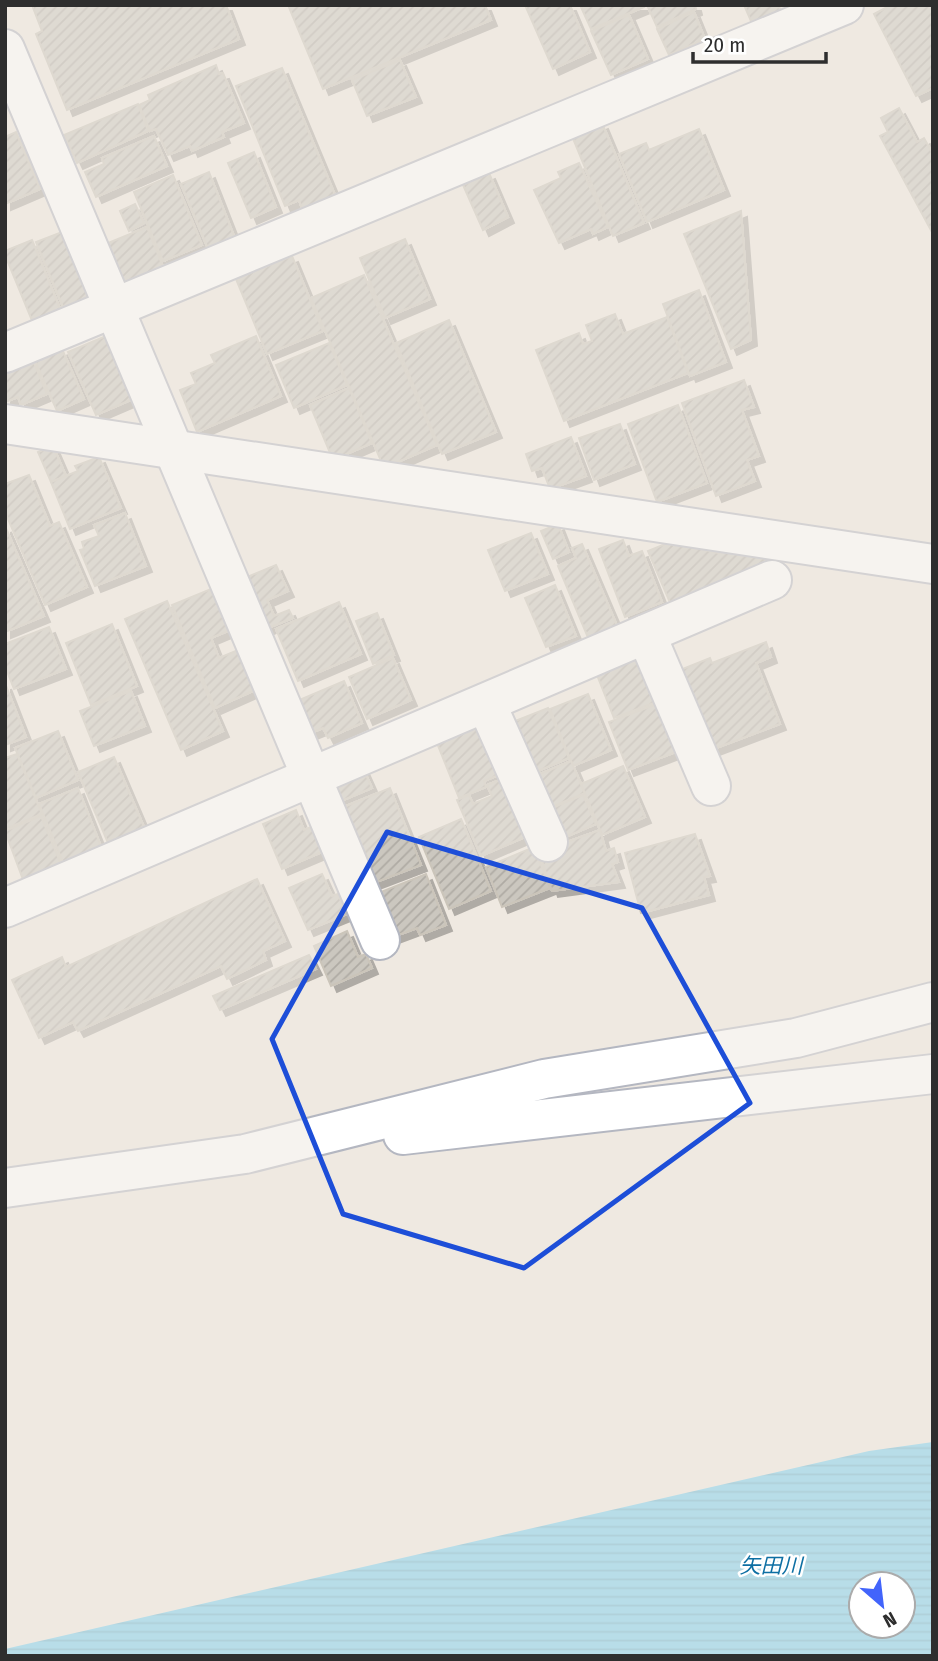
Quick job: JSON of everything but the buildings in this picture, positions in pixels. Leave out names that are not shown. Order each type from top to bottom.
[{"type":"street","points":[[5,353],[844,5]]},
{"type":"street","points":[[5,49],[380,940]]},
{"type":"street","points":[[5,424],[933,564]]},
{"type":"street","points":[[5,908],[772,580]]},
{"type":"street","points":[[646,634],[711,786]]},
{"type":"street","points":[[486,703],[548,842]]},
{"type":"street","points":[[245,1154],[544,1079],[796,1038],[933,1002]]},
{"type":"street","points":[[5,1188],[245,1154],[933,1074]]},
{"type":"highlighted area","points":[[387,832],[642,908],[750,1103],[524,1268],[343,1214],[272,1039]]},
{"type":"water","name":"矢田川","points":[[933,1442],[933,1656],[5,1656],[5,1649],[869,1451]]}]
